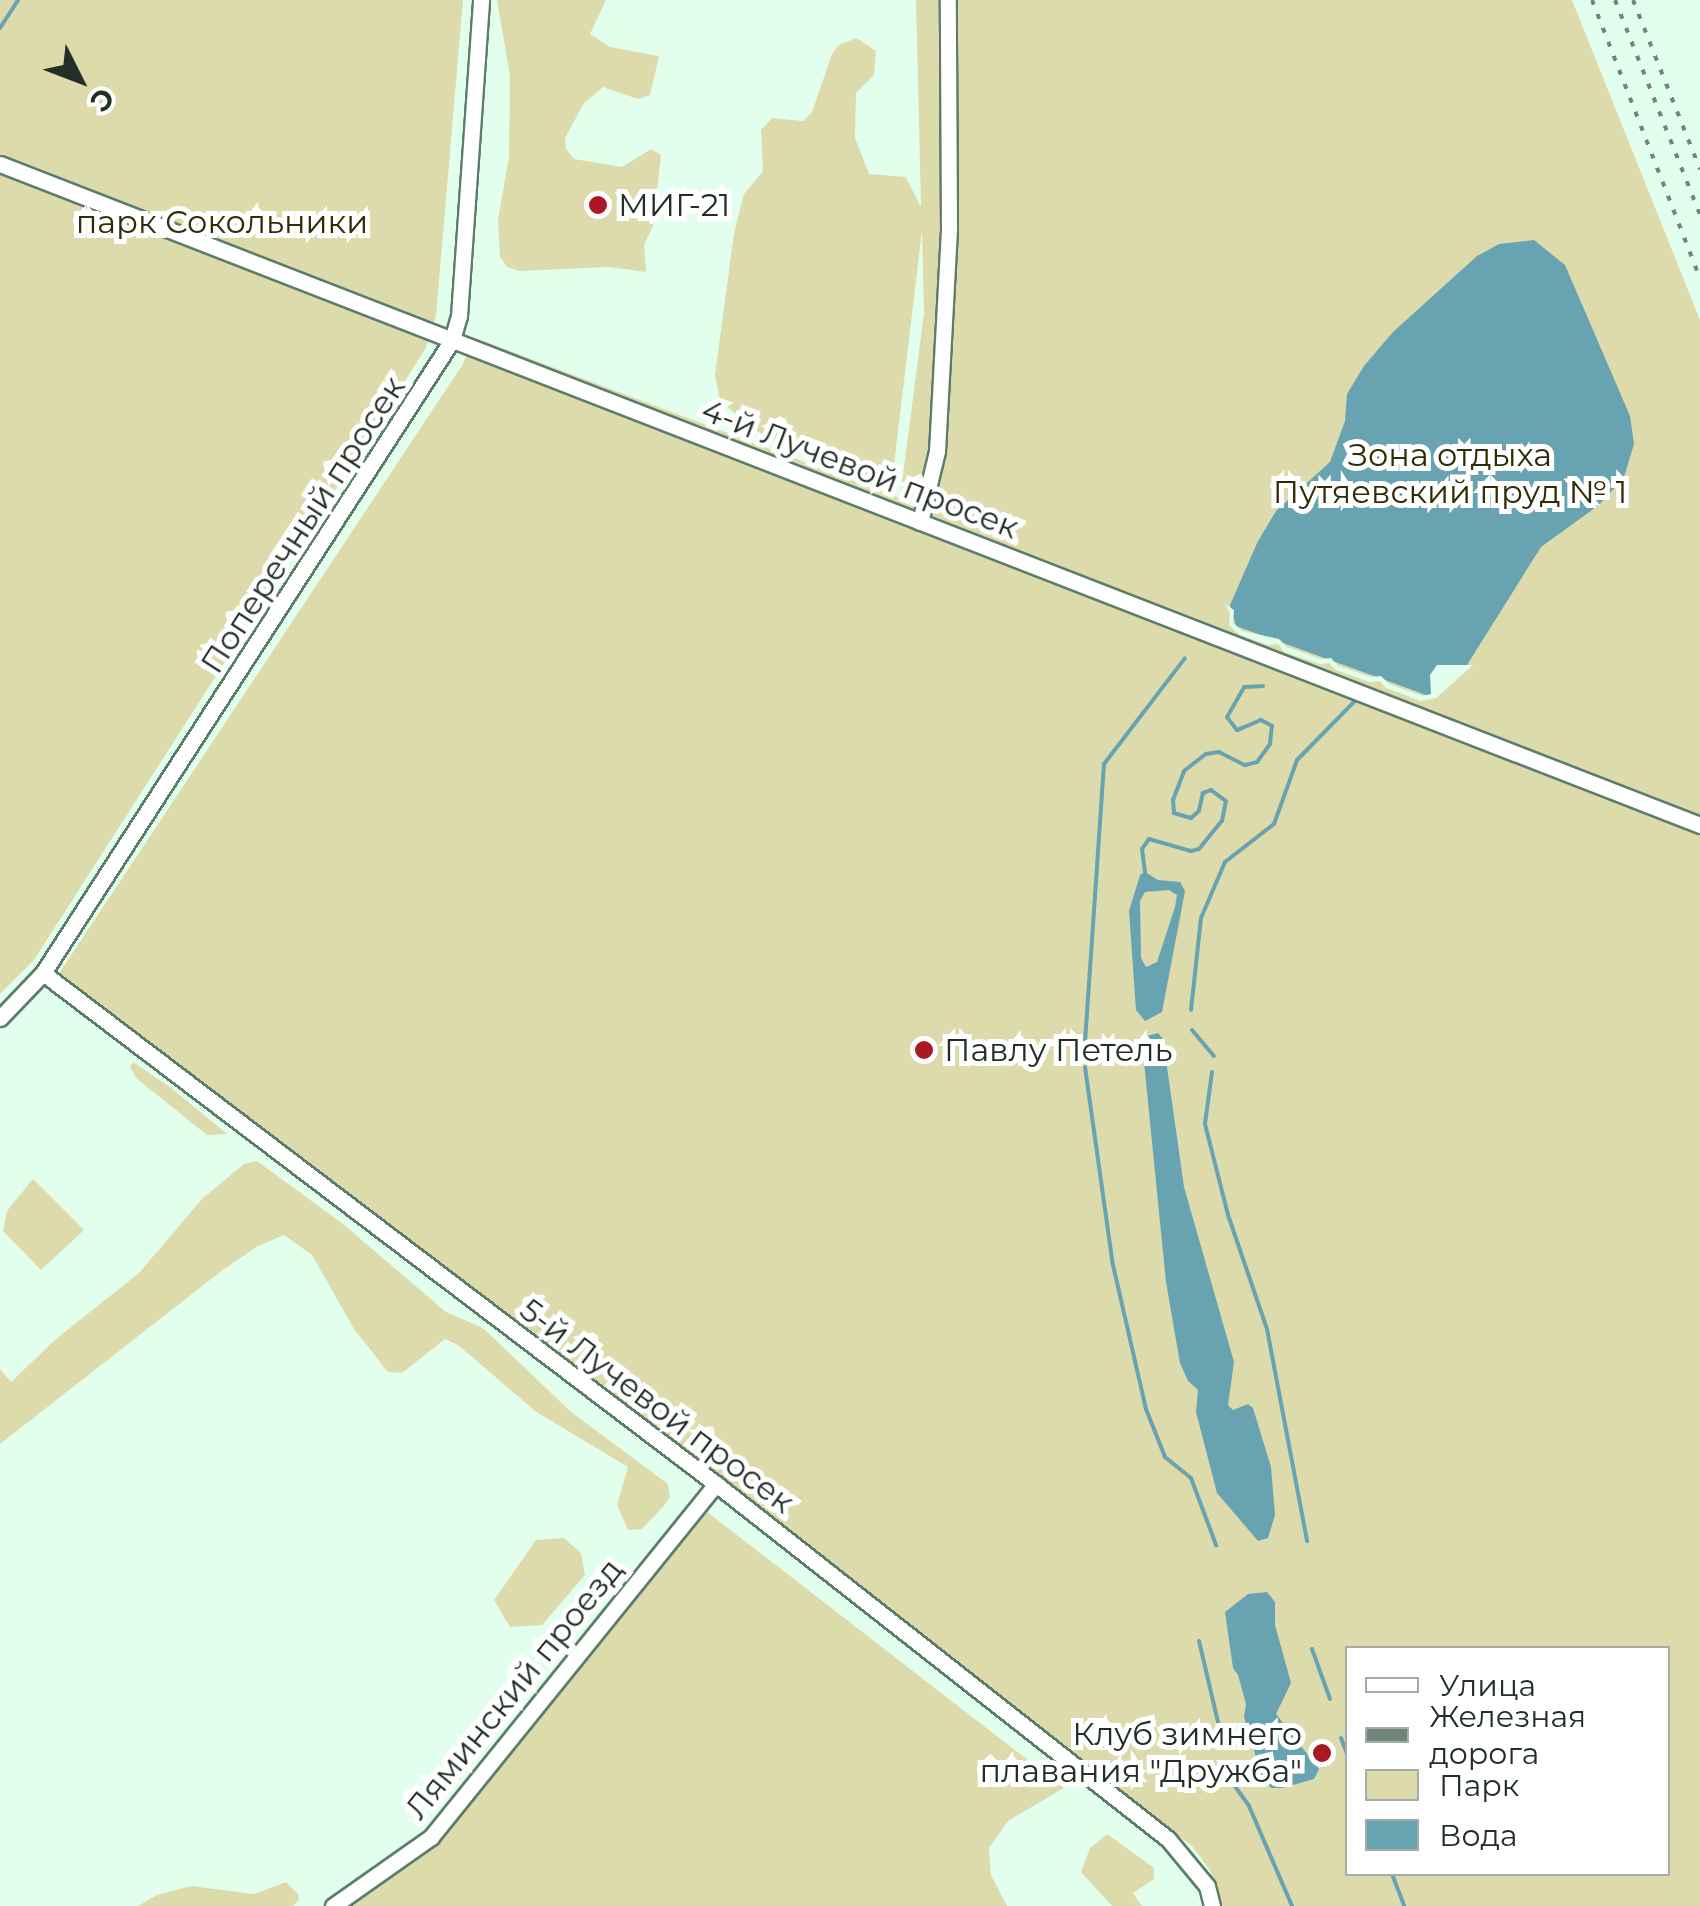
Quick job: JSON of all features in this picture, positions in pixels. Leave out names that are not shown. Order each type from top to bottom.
[{"type":"street","name":"Поперечный просек","points":[[0,1018],[44,973],[452,340],[459,316],[481,0]]},
{"type":"street","points":[[920,522],[937,451],[948,246],[948,0]]},
{"type":"street","name":"4-й Лучевой просек","points":[[0,164],[1700,826]]},
{"type":"street","name":"5-й Лучевой просек","points":[[44,973],[716,1484],[1168,1839],[1207,1886],[1212,1906]]},
{"type":"street","name":"Ляминский проезд","points":[[333,1906],[439,1828],[716,1484]]},
{"type":"green space","name":"парк Сокольники","points":[[0,0],[463,0],[436,316],[426,348],[34,960],[0,994]]},
{"type":"green space","points":[[497,0],[606,0],[590,34],[610,47],[659,56],[650,95],[638,99],[603,87],[584,103],[565,138],[566,149],[574,159],[622,167],[651,149],[661,155],[653,226],[644,245],[646,272],[609,267],[519,271],[507,267],[500,257],[498,220],[509,156],[510,76]]},
{"type":"green space","name":"Зона отдыха Путяевский пруд № 1","points":[[916,0],[1572,0],[1700,320],[1700,1906],[1220,1906],[1211,1872],[1193,1847],[58,975],[463,364],[473,337],[900,498],[924,313],[922,230],[894,465],[881,483],[836,472],[764,436],[720,401],[715,375],[734,233],[744,194],[763,171],[761,130],[772,118],[803,121],[812,112],[832,54],[839,45],[856,38],[876,51],[874,75],[856,93],[855,138],[869,174],[906,177],[921,207]]},
{"type":"green space","points":[[133,1062],[227,1134],[207,1135],[136,1078],[130,1067]]},
{"type":"green space","points":[[257,1161],[343,1224],[446,1312],[483,1328],[571,1412],[668,1484],[670,1497],[662,1508],[642,1529],[628,1530],[617,1505],[628,1467],[535,1411],[458,1345],[445,1339],[402,1373],[388,1372],[354,1329],[312,1255],[284,1235],[258,1246],[224,1269],[0,1444],[0,1369],[11,1382],[56,1339],[139,1273],[203,1198],[244,1164]]},
{"type":"green space","points":[[33,1179],[84,1230],[41,1270],[3,1231],[7,1211]]},
{"type":"green space","points":[[706,1511],[1064,1788],[1008,1821],[989,1848],[991,1875],[1007,1906],[350,1906],[436,1845]]},
{"type":"green space","points":[[564,1538],[581,1553],[585,1575],[542,1625],[510,1627],[494,1600],[536,1540]]},
{"type":"green space","points":[[1107,1834],[1154,1868],[1154,1879],[1133,1893],[1142,1906],[1112,1906],[1081,1872],[1090,1848]]},
{"type":"green space","points":[[286,1882],[298,1894],[299,1900],[293,1906],[138,1906],[157,1895],[191,1886],[254,1894]]},
{"type":"water","points":[[1534,240],[1565,265],[1630,416],[1634,444],[1624,477],[1599,505],[1541,547],[1467,665],[1429,696],[1236,626],[1230,605],[1258,541],[1276,511],[1330,462],[1345,421],[1347,394],[1364,366],[1393,332],[1477,256],[1499,244]]},
{"type":"water","points":[[1145,872],[1158,880],[1180,882],[1185,891],[1162,1012],[1145,1021],[1136,1010],[1129,911],[1140,875]],"holes":[[[1169,890],[1177,895],[1157,962],[1146,967],[1141,958],[1140,901],[1145,892]]]},
{"type":"water","points":[[1158,1033],[1163,1039],[1184,1187],[1234,1362],[1228,1405],[1233,1410],[1248,1404],[1253,1408],[1271,1467],[1275,1515],[1268,1538],[1258,1541],[1217,1493],[1196,1412],[1198,1390],[1188,1381],[1180,1363],[1166,1282],[1144,1062],[1143,1037]]},
{"type":"water","points":[[1267,1592],[1275,1602],[1275,1625],[1291,1683],[1276,1714],[1319,1769],[1314,1779],[1282,1788],[1271,1788],[1262,1777],[1244,1717],[1246,1704],[1233,1668],[1225,1612],[1248,1594]]},
{"type":"pier","points":[[1225,604],[1234,610],[1233,623],[1242,631],[1279,639],[1287,647],[1321,659],[1331,658],[1338,666],[1371,677],[1381,676],[1389,684],[1423,696],[1431,694],[1430,675],[1437,665],[1473,665],[1436,698],[1421,701],[1386,688],[1380,681],[1369,682],[1336,670],[1329,663],[1320,664],[1284,652],[1278,644],[1268,645],[1240,635],[1229,625],[1230,613]]},
{"type":"waterway","points":[[0,28],[18,0]]},
{"type":"waterway","points":[[1084,1057],[1104,764],[1185,658]]},
{"type":"waterway","points":[[1145,873],[1142,849],[1149,839],[1191,851],[1199,849],[1222,821],[1226,801],[1211,790],[1203,793],[1199,811],[1191,818],[1174,813],[1173,800],[1184,771],[1206,754],[1219,752],[1245,765],[1257,762],[1270,744],[1272,726],[1261,720],[1237,730],[1227,717],[1244,687],[1263,686]]},
{"type":"waterway","points":[[1191,1010],[1201,918],[1225,862],[1274,824],[1297,760],[1358,698]]},
{"type":"waterway","points":[[1192,1030],[1214,1056]]},
{"type":"waterway","points":[[1085,1067],[1113,1265],[1146,1409],[1165,1457],[1191,1478],[1216,1545]]},
{"type":"waterway","points":[[1212,1072],[1205,1124],[1228,1215],[1267,1329],[1307,1541]]},
{"type":"waterway","points":[[1199,1641],[1224,1748]]},
{"type":"waterway","points":[[1312,1649],[1330,1699]]},
{"type":"waterway","points":[[1341,1738],[1345,1748]]},
{"type":"waterway","points":[[1226,1774],[1249,1806],[1292,1906]]},
{"type":"waterway","points":[[1393,1876],[1404,1906]]},
{"type":"railway","points":[[1592,0],[1700,278]]},
{"type":"railway","points":[[1615,0],[1700,215]]},
{"type":"railway","points":[[1633,0],[1700,169]]},
{"type":"place","name":"МИГ-21","points":[[598,205]]},
{"type":"place","name":"Павлу Петель","points":[[924,1050]]},
{"type":"place","name":"Клуб зимнего плавания \"Дружба\"","points":[[1322,1753]]}]
